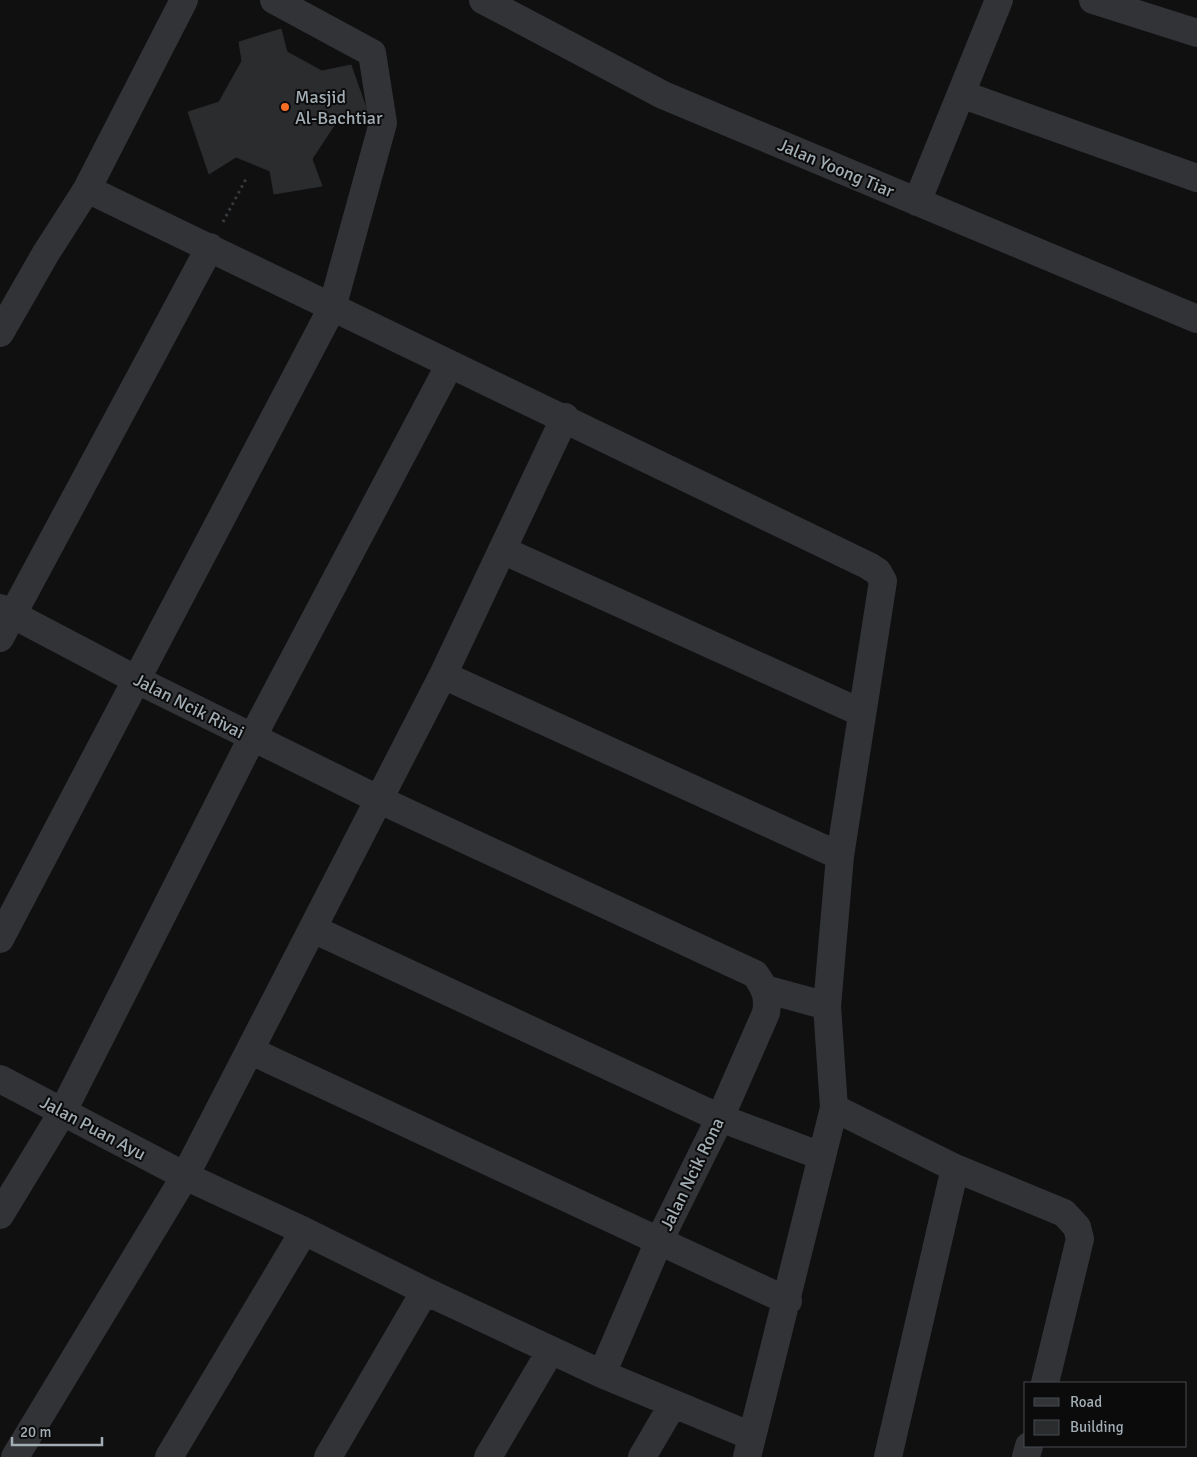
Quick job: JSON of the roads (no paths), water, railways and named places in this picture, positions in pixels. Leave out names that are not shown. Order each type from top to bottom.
[{"type":"street","points":[[0,333],[46,253],[87,189],[184,0]]},
{"type":"street","points":[[0,939],[135,679],[332,308],[383,123],[372,53],[274,0]]},
{"type":"street","name":"Jalan Yoong Tiar","points":[[483,0],[663,95],[1197,320]]},
{"type":"street","points":[[917,202],[999,0]]},
{"type":"street","points":[[1093,0],[1197,34]]},
{"type":"street","points":[[961,94],[1197,178]]},
{"type":"street","points":[[87,189],[210,247],[332,308],[565,417],[878,572],[883,581],[840,856],[826,1006],[834,1108],[821,1156],[788,1301],[749,1447]]},
{"type":"street","points":[[0,638],[6,611],[210,247]]},
{"type":"street","points":[[0,1216],[62,1113],[252,738],[450,364]]},
{"type":"street","points":[[15,1457],[186,1176],[443,675],[565,417]]},
{"type":"street","points":[[502,550],[862,713]]},
{"type":"street","name":"Jalan Ncik Rivai","points":[[6,611],[135,679],[380,800],[760,982],[826,1006]]},
{"type":"street","points":[[443,675],[840,856]]},
{"type":"street","points":[[314,929],[720,1118],[821,1156]]},
{"type":"street","name":"Jalan Ncik Rona","points":[[602,1374],[659,1241],[720,1118],[766,1013],[768,1000],[760,982]]},
{"type":"street","points":[[251,1051],[788,1301]]},
{"type":"street","name":"Jalan Puan Ayu","points":[[0,1079],[186,1176],[602,1374],[673,1404],[749,1447]]},
{"type":"street","points":[[834,1108],[955,1168],[1064,1213],[1077,1227],[1080,1239],[1044,1382]]},
{"type":"street","points":[[888,1457],[955,1168]]},
{"type":"street","points":[[169,1457],[304,1231]]},
{"type":"street","points":[[328,1457],[425,1291]]},
{"type":"street","points":[[488,1457],[551,1350]]},
{"type":"street","points":[[642,1457],[673,1404]]},
{"type":"place","name":"Masjid Al-Bachtiar","points":[[285,107]]}]
